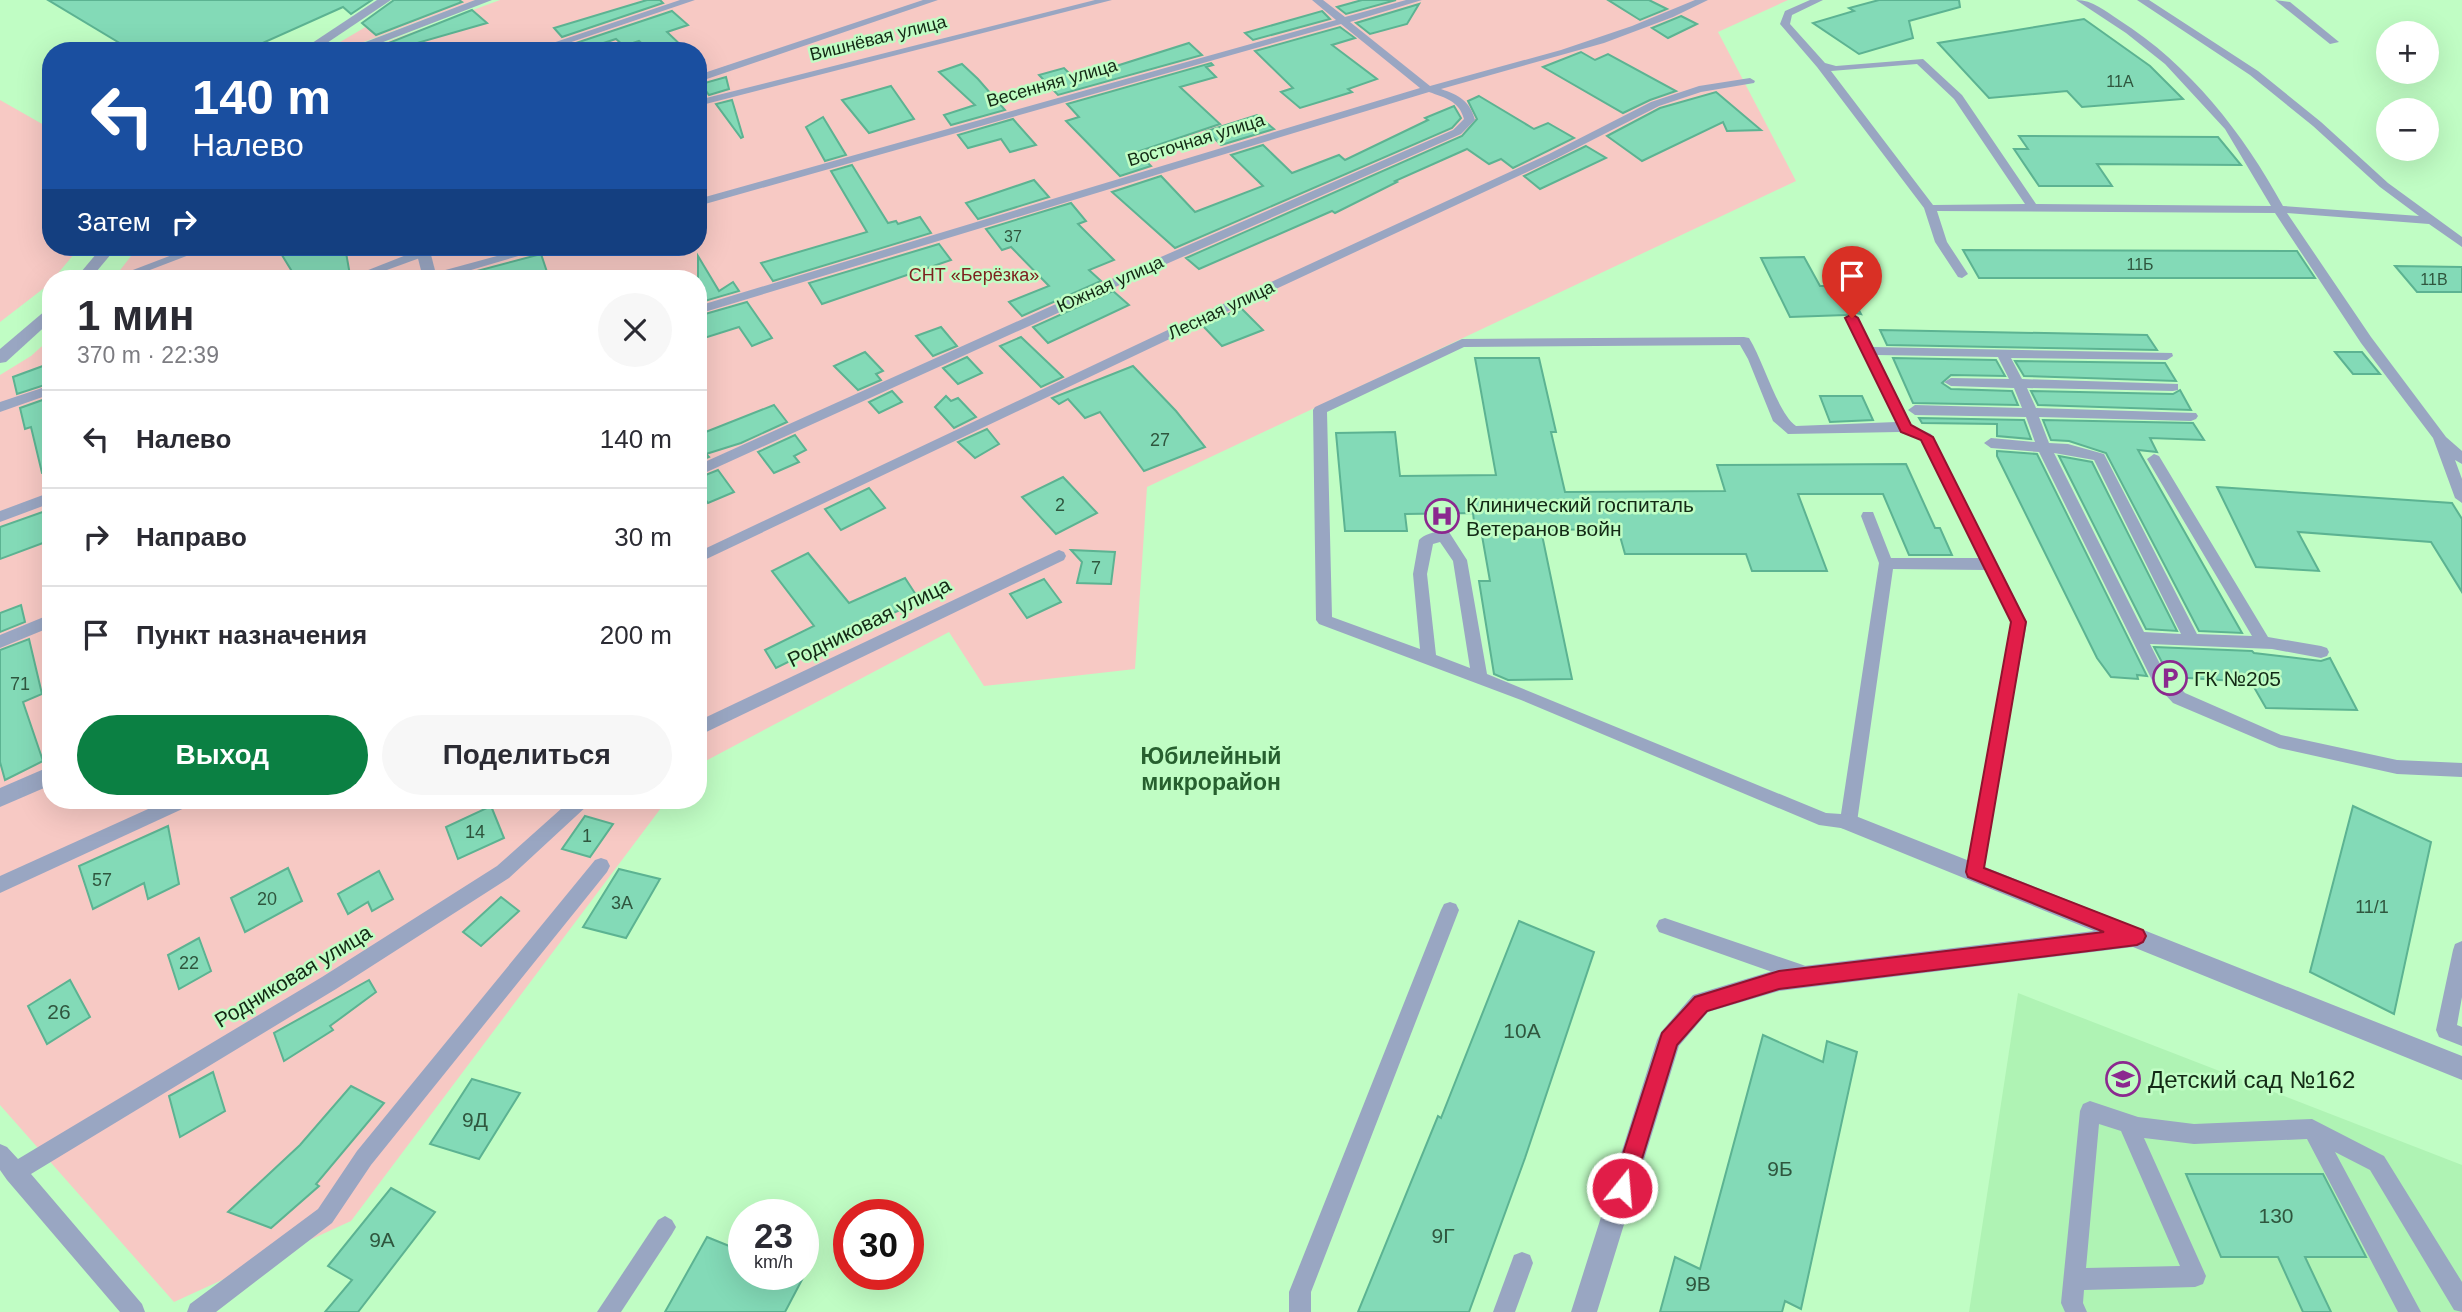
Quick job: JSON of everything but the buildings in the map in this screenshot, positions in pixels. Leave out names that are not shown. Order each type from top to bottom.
[{"type":"street","points":[[320,42],[385,0]]},
{"type":"street","points":[[371,42],[486,0]]},
{"type":"street","points":[[90,270],[102,256]]},
{"type":"street","points":[[0,358],[42,321]]},
{"type":"street","points":[[0,798],[42,779]]},
{"type":"street","points":[[1848,822],[2462,1068]]},
{"type":"street","points":[[1584,1312],[1669,1040],[1701,1003],[1779,980],[2137,936]]},
{"type":"lane","points":[[562,42],[690,0]]},
{"type":"lane","points":[[707,76],[933,0]]},
{"type":"lane","name":"Вишнёвая улица","points":[[707,101],[1107,0]]},
{"type":"lane","points":[[1317,0],[1429,89]]},
{"type":"lane","name":"Весенняя улица","points":[[707,200],[1417,0]]},
{"type":"lane","name":"Восточная улица","points":[[707,307],[1429,89],[1474,79],[1550,56],[1703,0]]},
{"type":"lane","points":[[1818,0],[1788,13],[1785,24],[1821,65],[1930,208],[1941,242],[1962,274]]},
{"type":"lane","points":[[2081,0],[2130,31],[2169,62],[2229,127],[2279,210],[2366,340],[2439,438],[2462,459]]},
{"type":"lane","points":[[2142,0],[2254,73],[2317,124],[2384,186],[2462,243]]},
{"type":"lane","points":[[2280,0],[2295,7],[2309,24],[2334,42]]},
{"type":"lane","points":[[1821,65],[1836,69],[1919,61],[1958,97],[2032,208]]},
{"type":"lane","name":"Лесная улица","points":[[707,554],[1214,313],[1553,156],[1655,104],[1699,89],[1750,81]]},
{"type":"lane","name":"Южная улица","points":[[707,467],[1151,266],[1457,132],[1470,120],[1466,107],[1452,96],[1429,89]]},
{"type":"lane","points":[[1930,208],[2279,210],[2367,213],[2431,221]]},
{"type":"lane","points":[[140,270],[179,256]]},
{"type":"lane","points":[[374,270],[408,256]]},
{"type":"lane","points":[[459,270],[510,256]]},
{"type":"lane","points":[[1852,318],[1906,428]]},
{"type":"lane","points":[[1868,516],[1886,563],[1848,822],[1825,820],[1480,677],[1324,620],[1320,410],[1462,343],[1744,341],[1755,359],[1780,421],[1793,430],[1906,428],[1926,437],[2019,622],[1975,872]]},
{"type":"lane","points":[[1868,351],[2167,356]]},
{"type":"lane","points":[[2002,353],[2031,413],[2043,446],[2158,676],[2179,698],[2279,741],[2397,767],[2462,770]]},
{"type":"lane","points":[[1951,382],[2173,387]]},
{"type":"lane","points":[[0,407],[42,391]]},
{"type":"lane","points":[[1915,410],[2191,416]]},
{"type":"lane","points":[[2439,438],[2462,442]]},
{"type":"lane","points":[[2439,438],[2462,498]]},
{"type":"lane","points":[[1991,443],[2068,449],[2099,457],[2192,639]]},
{"type":"lane","points":[[2154,459],[2264,643]]},
{"type":"lane","points":[[0,517],[42,501]]},
{"type":"lane","points":[[1429,659],[1420,574],[1426,540],[1444,536],[1460,560],[1480,677]]},
{"type":"lane","name":"Родниковая улица","points":[[707,725],[1059,556]]},
{"type":"lane","points":[[1886,563],[1990,564]]},
{"type":"lane","points":[[0,642],[42,625]]},
{"type":"lane","points":[[2139,638],[2264,643],[2321,652]]},
{"type":"lane","points":[[0,885],[165,809]]},
{"type":"lane","name":"Родниковая улица","points":[[13,1173],[329,983],[503,872],[572,809]]},
{"type":"lane","points":[[198,1312],[325,1216],[364,1158],[601,866]]},
{"type":"lane","points":[[1300,1312],[1300,1292],[1450,910]]},
{"type":"lane","points":[[1665,926],[1809,976]]},
{"type":"lane","points":[[2462,950],[2446,1030],[2462,1037]]},
{"type":"lane","points":[[2076,1312],[2072,1303],[2090,1111],[2128,1124],[2194,1134],[2312,1129],[2377,1163],[2455,1278],[2462,1302]]},
{"type":"lane","points":[[2075,1279],[2195,1276],[2128,1124]]},
{"type":"lane","points":[[2312,1129],[2410,1312]]},
{"type":"lane","points":[[0,1154],[13,1173],[134,1312]]},
{"type":"lane","points":[[608,1312],[665,1227]]},
{"type":"lane","points":[[1504,1312],[1522,1263]]},
{"type":"shaded area","name":"Детский сад №162","points":[[2018,993],[2462,1165],[2462,1312],[1969,1312]]},
{"type":"green space","points":[[411,0],[476,0],[364,42],[340,42]]},
{"type":"green space","name":"СНТ «Берёзка»","points":[[500,0],[1788,0],[1718,32],[1796,181],[1147,487],[1135,669],[984,686],[949,632],[707,760],[707,270],[120,270],[131,256],[707,256],[707,42],[386,42]]},
{"type":"green space","points":[[0,100],[42,124],[42,256],[72,256],[61,270],[42,270],[42,290],[0,322]]},
{"type":"green space","points":[[42,346],[42,809],[660,809],[351,1221],[174,1302],[0,1105],[0,375]]},
{"type":"place","name":"Клинический госпиталь Ветеранов войн","points":[[1442,516]]},
{"type":"place","name":"ГК №205","points":[[2170,678]]},
{"type":"place","name":"Детский сад №162","points":[[2123,1079]]},
{"type":"district","name":"Юбилейный микрорайон","points":[[1211,769]]},
{"type":"route","points":[[1622,1188],[1669,1040],[1701,1003],[1779,980],[2137,936],[1975,872],[2019,622],[1926,437],[1906,428],[1852,318]]}]
